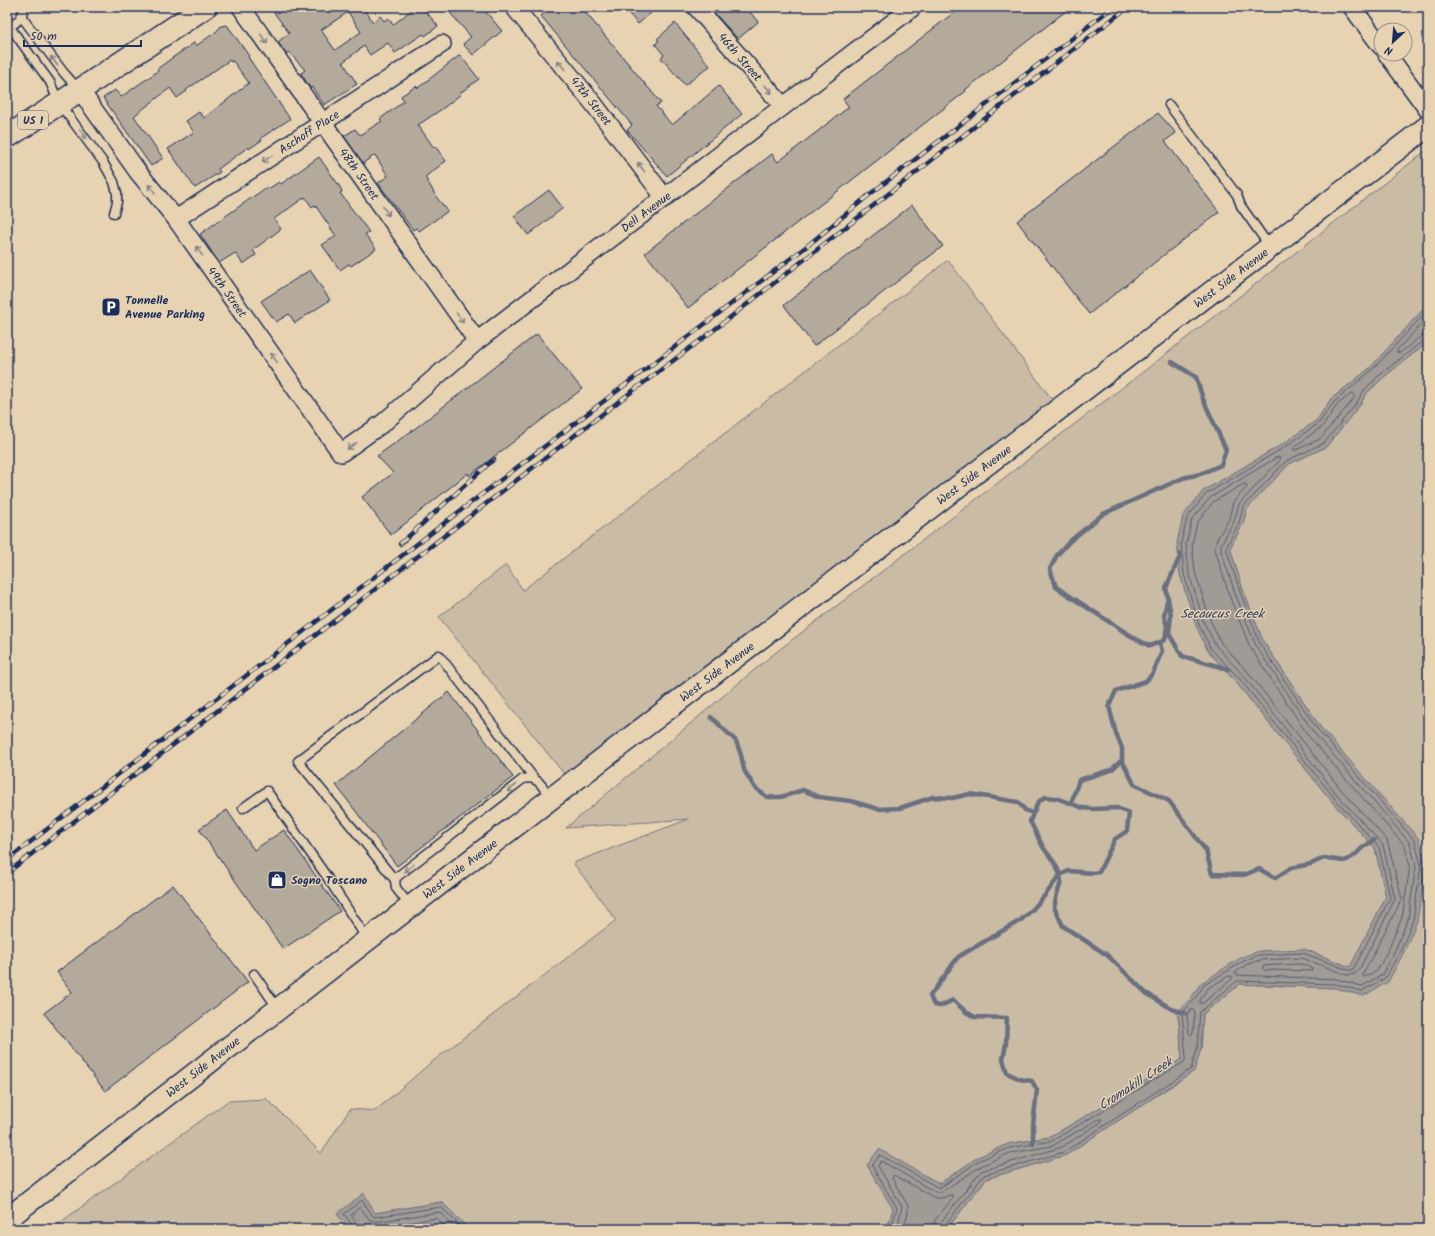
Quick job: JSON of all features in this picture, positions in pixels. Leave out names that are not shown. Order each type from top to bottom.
[{"type":"main road","name":"US 1","points":[[7,137],[205,7]]},
{"type":"street","name":"48th Street","points":[[241,7],[477,341]]},
{"type":"street","name":"47th Street","points":[[514,7],[593,103],[665,198]]},
{"type":"street","name":"46th Street","points":[[696,7],[783,106]]},
{"type":"street","name":"Dell Avenue","points":[[383,424],[477,341],[913,7]]},
{"type":"street","points":[[1352,7],[1373,35]]},
{"type":"street","name":"Aschoff Place","points":[[176,220],[442,44]]},
{"type":"street","points":[[1393,62],[1428,110]]},
{"type":"street","name":"49th Street","points":[[80,90],[138,172],[176,220],[341,453],[383,424]]},
{"type":"street","name":"West Side Avenue","points":[[7,1219],[410,907],[1271,248],[1428,126]]},
{"type":"lane","points":[[24,7],[21,16],[14,25],[8,27],[50,82],[59,103],[103,162],[114,182],[117,193],[117,202],[114,213]]},
{"type":"lane","points":[[21,16],[64,73],[80,90]]},
{"type":"lane","points":[[1169,105],[1237,196],[1241,206],[1271,248]]},
{"type":"lane","points":[[410,907],[396,888],[395,880],[298,761],[439,655],[552,799]]},
{"type":"lane","points":[[395,880],[398,876],[524,779],[534,778]]},
{"type":"lane","points":[[243,808],[267,792],[327,877],[368,940]]},
{"type":"lane","points":[[254,974],[278,1009]]},
{"type":"shaded area","points":[[1428,149],[1428,304],[1370,368],[1331,399],[1317,420],[1286,442],[1203,491],[1208,651],[1235,681],[1333,803],[1375,848],[1386,897],[1350,967],[1304,949],[1201,983],[1192,997],[1177,1013],[1182,1059],[1050,1137],[1008,1144],[978,1157],[939,1184],[867,1165],[893,1209],[887,1229],[469,1229],[442,1202],[375,1213],[337,1214],[350,1229],[51,1229],[228,1101],[267,1099],[321,1153],[350,1109],[375,1111],[428,1065],[616,920],[573,863],[689,819],[566,828],[771,656],[1148,368]]},
{"type":"shaded area","points":[[948,260],[1059,409],[572,784],[439,617],[506,565],[523,590]]},
{"type":"shaded area","points":[[1428,342],[1428,1229],[947,1229],[986,1179],[1066,1155],[1194,1071],[1201,1049],[1203,1014],[1240,984],[1335,988],[1363,996],[1404,952],[1358,771],[1321,728],[1263,641],[1243,590],[1230,548],[1243,524],[1246,509],[1289,464],[1326,447],[1359,406],[1367,393],[1384,377]]},
{"type":"water","name":"Secaucus Creek","points":[[1428,304],[1428,342],[1384,377],[1367,393],[1359,406],[1326,447],[1289,464],[1247,509],[1243,524],[1230,548],[1243,590],[1263,641],[1321,728],[1419,839],[1426,866],[1417,921],[1404,952],[1388,982],[1363,996],[1335,988],[1240,984],[1203,1014],[1201,1049],[1194,1071],[1066,1155],[986,1179],[947,1229],[887,1229],[893,1209],[867,1165],[879,1149],[940,1184],[978,1157],[1008,1144],[1050,1137],[1182,1059],[1177,1013],[1192,997],[1201,983],[1242,957],[1259,951],[1304,949],[1350,967],[1386,897],[1375,848],[1333,803],[1235,681],[1208,651],[1196,626],[1180,575],[1177,543],[1183,516],[1203,491],[1286,442],[1317,420],[1331,399],[1370,368]]},
{"type":"water","points":[[364,1193],[375,1213],[442,1202],[469,1229],[350,1229],[337,1214]]},
{"type":"building","points":[[270,7],[363,7],[373,22],[380,16],[384,21],[388,18],[393,25],[415,7],[422,7],[438,26],[425,36],[423,34],[395,53],[388,43],[370,55],[364,46],[343,62],[357,84],[324,105],[312,87],[310,88],[301,73],[305,70],[289,52],[286,54],[278,42],[289,33]],"holes":[[[348,12],[361,32],[335,50],[321,30]]]},
{"type":"building","points":[[445,7],[482,7],[502,31],[473,55],[463,44],[471,37]]},
{"type":"building","points":[[551,7],[581,7],[661,103],[656,106],[672,125],[719,86],[742,114],[667,176],[627,130],[632,125],[541,16]]},
{"type":"building","points":[[623,7],[658,7],[638,24]]},
{"type":"building","points":[[709,7],[746,7],[758,22],[738,39]]},
{"type":"building","points":[[961,7],[1071,7],[688,308],[645,253],[772,154],[778,162],[849,107],[843,99]]},
{"type":"building","points":[[675,23],[710,66],[685,85],[661,58],[664,55],[655,44],[659,41],[657,39]]},
{"type":"building","points":[[227,25],[290,119],[261,138],[262,140],[249,149],[248,147],[218,169],[220,172],[195,188],[168,149],[194,132],[186,121],[199,112],[204,118],[249,83],[233,61],[231,62],[230,60],[186,90],[187,91],[177,98],[170,88],[134,116],[163,158],[151,166],[103,98],[115,90],[121,97],[194,43],[196,46],[217,31],[221,26]]},
{"type":"building","points":[[460,55],[479,79],[442,109],[418,125],[434,148],[435,146],[446,161],[425,177],[437,198],[448,211],[419,231],[416,228],[413,230],[378,183],[388,176],[375,155],[363,163],[344,136],[355,129],[360,135],[382,121],[380,119],[404,101],[401,96],[416,86],[418,88]]},
{"type":"building","points":[[1158,113],[1176,133],[1165,141],[1219,212],[1089,314],[1017,221]]},
{"type":"building","points":[[319,157],[340,187],[342,192],[340,193],[369,232],[365,234],[376,249],[351,266],[349,264],[340,270],[322,245],[336,236],[315,205],[312,207],[305,197],[274,219],[281,229],[253,250],[256,255],[243,264],[235,253],[219,263],[200,234],[267,187],[268,189],[279,182],[281,184]]},
{"type":"building","points":[[549,190],[563,208],[528,235],[514,216]]},
{"type":"building","points":[[912,205],[943,246],[814,346],[784,305]]},
{"type":"building","points":[[310,270],[330,300],[295,323],[289,314],[276,322],[261,301]]},
{"type":"building","points":[[537,334],[582,389],[469,476],[468,473],[391,535],[362,497],[393,473],[377,456]]},
{"type":"building","points":[[449,692],[513,777],[397,866],[336,785]]},
{"type":"building","name":"Sogno Toscano","points":[[227,810],[254,850],[284,830],[340,911],[283,949],[199,829]]},
{"type":"building","points":[[173,885],[248,982],[105,1091],[44,1013],[72,992],[57,972]]},
{"type":"waterway","points":[[1167,601],[1164,616],[1167,626],[1165,640],[1150,646],[1134,638],[1056,587],[1050,569],[1057,555],[1070,541],[1103,514],[1183,478],[1200,474],[1221,465],[1226,450],[1203,399],[1196,377],[1172,362]]},
{"type":"waterway","points":[[1181,554],[1166,588],[1171,615],[1169,634],[1182,656],[1228,669]]},
{"type":"waterway","points":[[1122,760],[1122,748],[1116,734],[1109,706],[1116,691],[1146,681],[1153,673],[1162,651],[1160,643]]},
{"type":"waterway","points":[[711,717],[736,741],[744,770],[755,788],[767,797],[781,797],[803,790],[819,797],[851,801],[878,809],[900,808],[933,797],[952,798],[970,794],[1018,802],[1025,810],[1032,813]]},
{"type":"waterway","points":[[1071,803],[1079,780],[1111,770],[1122,760],[1134,784],[1169,801],[1206,851],[1212,874],[1244,875],[1259,869],[1275,878],[1291,868],[1311,864],[1324,858],[1343,861],[1349,859],[1374,840]]},
{"type":"waterway","points":[[1033,1144],[1033,1125],[1037,1090],[1032,1081],[1020,1079],[1007,1073],[1003,1059],[1006,1044],[1007,1018],[975,1017],[966,1012],[953,1000],[941,1006],[934,1005],[930,996],[958,957],[1021,920],[1033,909],[1060,875],[1069,871],[1099,872],[1115,839],[1127,831],[1129,813],[1117,808],[1083,808],[1056,798],[1045,797],[1038,802],[1030,821],[1043,847],[1056,865],[1060,875],[1061,882],[1054,907],[1063,926],[1107,955],[1146,993],[1172,1009],[1185,1013]]},
{"type":"railway","points":[[7,860],[807,246],[869,195],[1113,7]]},
{"type":"railway","points":[[7,873],[618,402],[714,330],[1128,7]]},
{"type":"railway","points":[[400,544],[494,459]]},
{"type":"place","name":"Tonnelle Avenue Parking","points":[[111,307]]},
{"type":"place","name":"Sogno Toscano","points":[[277,880]]},
{"type":"water label","name":"Cromakill Creek","points":[[1135,1083]]}]
